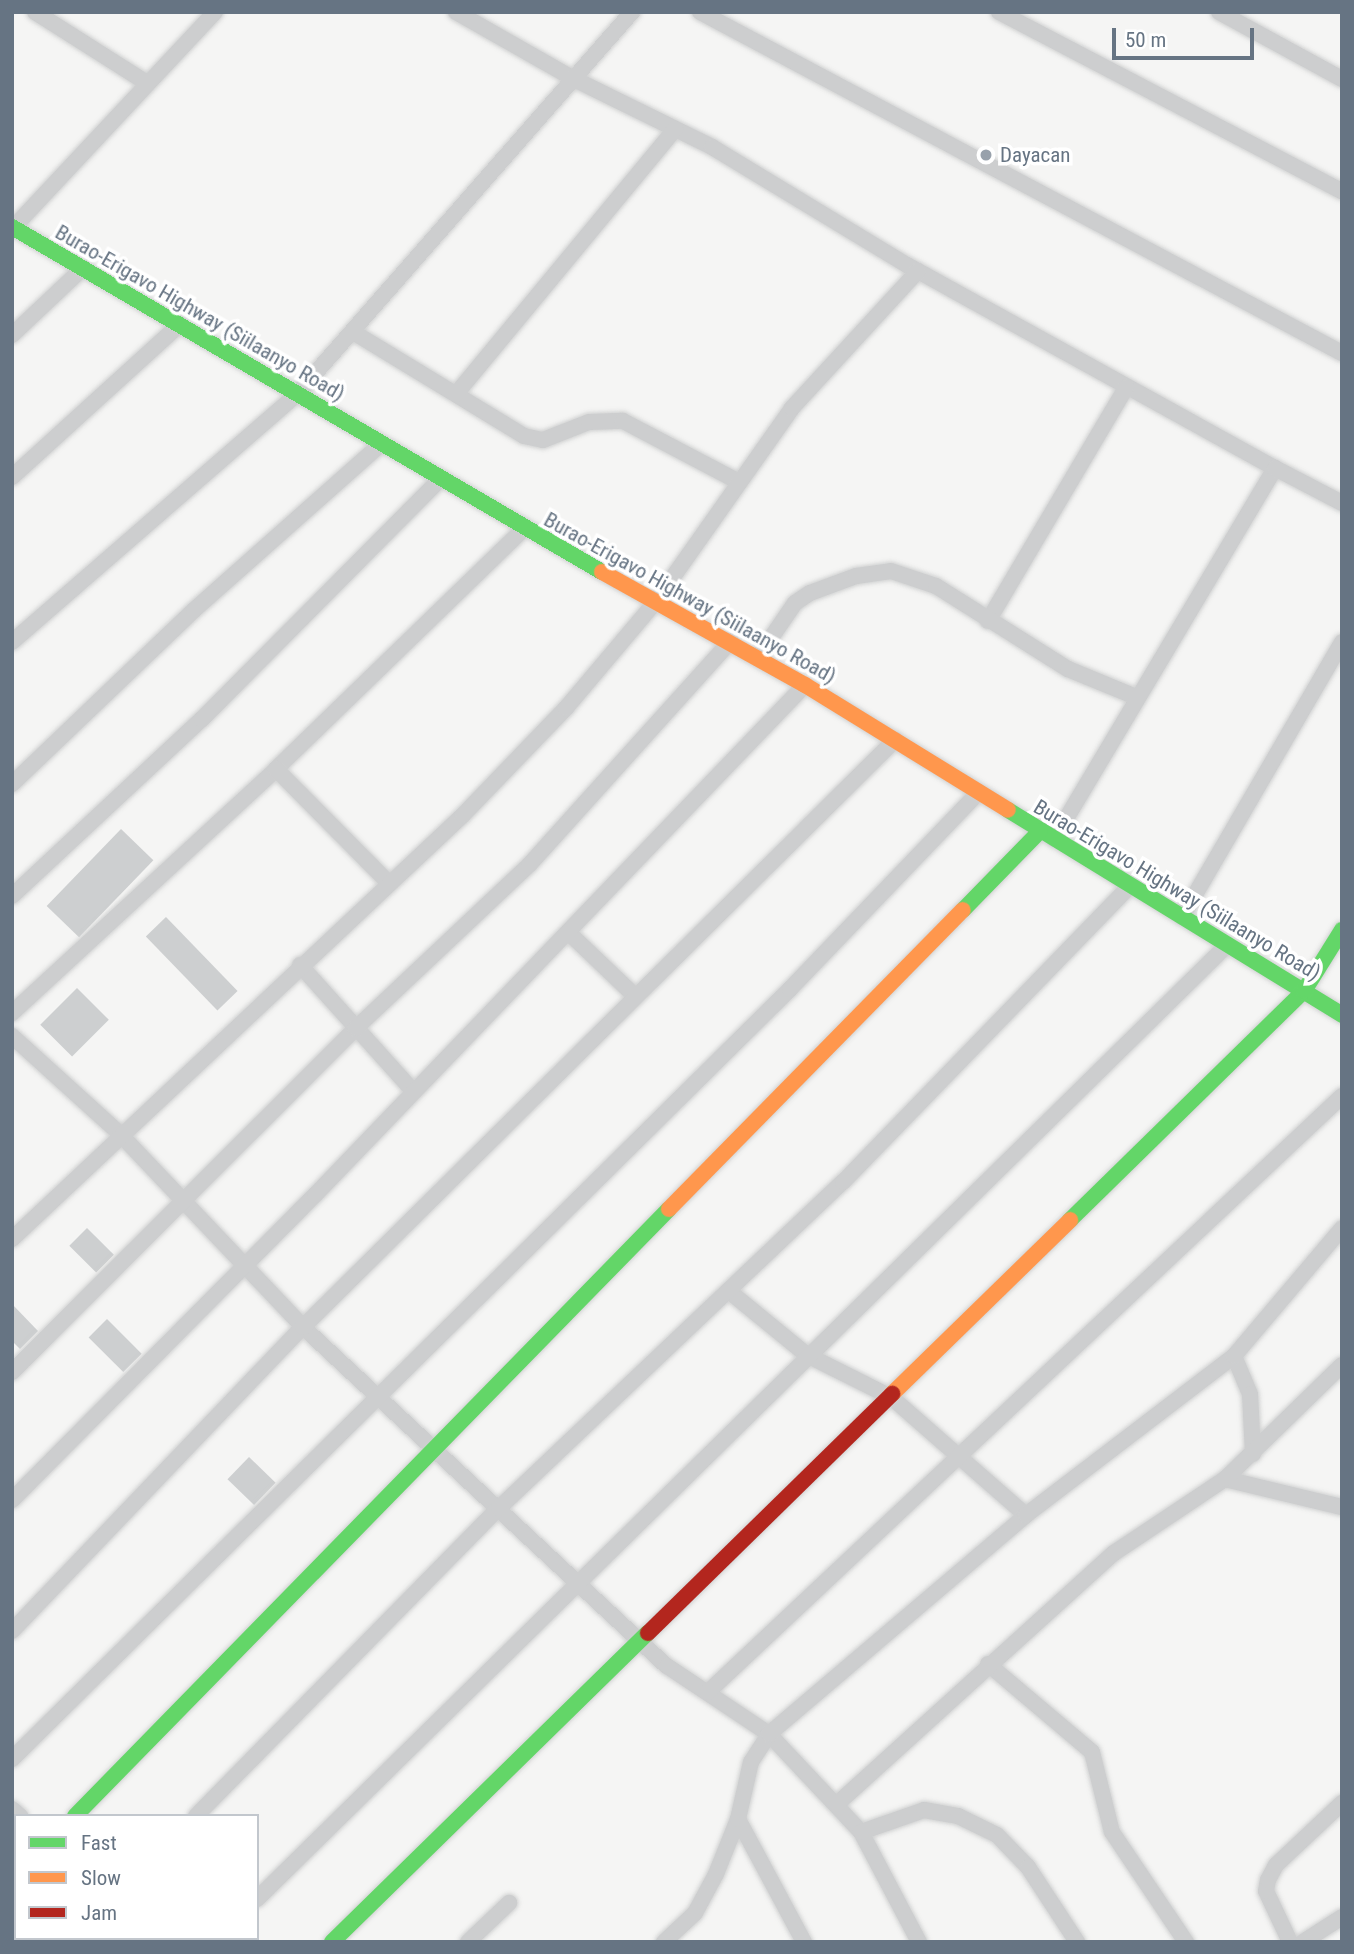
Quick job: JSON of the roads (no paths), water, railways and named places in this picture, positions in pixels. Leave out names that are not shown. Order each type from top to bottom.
[{"type":"main road","name":"Burao-Erigavo Highway (Siilaanyo Road)","points":[[13,228],[180,324],[438,481],[731,641],[1342,1015]]},
{"type":"main road","points":[[77,1814],[434,1446],[1047,835]]},
{"type":"main road","points":[[332,1942],[1304,991],[1342,930]]},
{"type":"street","points":[[35,12],[147,83]]},
{"type":"street","points":[[13,228],[215,12]]},
{"type":"street","points":[[456,12],[574,79],[675,129],[918,271],[1126,388],[1342,503]]},
{"type":"street","points":[[12,642],[297,394],[632,12]]},
{"type":"street","points":[[700,12],[1342,353]]},
{"type":"street","points":[[999,12],[1342,191]]},
{"type":"street","points":[[1219,12],[1342,79]]},
{"type":"street","points":[[456,394],[675,129]]},
{"type":"street","points":[[12,335],[83,268]]},
{"type":"street","points":[[12,1239],[120,1134],[389,883],[566,708],[656,601],[792,408],[918,271]]},
{"type":"street","points":[[12,477],[180,324]]},
{"type":"street","points":[[353,332],[524,436],[543,440],[589,422],[623,421],[738,482]]},
{"type":"street","points":[[988,621],[1126,388]]},
{"type":"street","points":[[12,784],[194,610],[380,444]]},
{"type":"street","points":[[1047,835],[1136,697],[1275,468]]},
{"type":"street","points":[[12,896],[202,719],[438,481]]},
{"type":"street","points":[[12,1013],[276,769],[524,529]]},
{"type":"street","points":[[758,657],[794,603],[856,576],[914,575],[1068,669],[1136,697]]},
{"type":"street","points":[[12,1371],[356,1028],[529,865],[731,641]]},
{"type":"street","points":[[1182,917],[1342,642]]},
{"type":"street","points":[[12,1500],[569,933],[805,685]]},
{"type":"street","points":[[12,1631],[303,1327],[895,740]]},
{"type":"street","points":[[276,769],[389,883]]},
{"type":"street","points":[[12,1759],[790,989],[979,792]]},
{"type":"street","points":[[198,1814],[499,1508],[730,1292],[975,1049],[1130,886]]},
{"type":"street","points":[[569,933],[635,996]]},
{"type":"street","points":[[259,1897],[579,1585],[807,1355],[1227,945]]},
{"type":"street","points":[[300,965],[413,1091]]},
{"type":"street","points":[[12,1036],[120,1134],[303,1327],[380,1394],[579,1585],[641,1642],[769,1734],[861,1832],[919,1942]]},
{"type":"street","points":[[708,1692],[957,1452],[1342,1096]]},
{"type":"street","points":[[664,1942],[695,1913],[738,1819],[751,1762],[769,1734],[1026,1515],[1234,1356],[1342,1228]]},
{"type":"street","points":[[730,1292],[807,1355],[891,1397],[1026,1515]]},
{"type":"street","points":[[1234,1356],[1250,1394],[1253,1454]]},
{"type":"street","points":[[837,1804],[988,1664],[1114,1553],[1225,1479],[1342,1365]]},
{"type":"street","points":[[1225,1479],[1342,1507]]},
{"type":"street","points":[[988,1664],[1092,1752],[1112,1832],[1186,1942]]},
{"type":"street","points":[[1290,1942],[1266,1891],[1268,1880],[1276,1865],[1342,1803]]},
{"type":"street","points":[[861,1832],[923,1810],[958,1816],[997,1835],[1028,1867],[1072,1940]]},
{"type":"street","points":[[738,1819],[804,1942]]},
{"type":"street","points":[[468,1942],[509,1903]]},
{"type":"street","points":[[1303,1942],[1342,1917]]},
{"type":"place","name":"Dayacan","points":[[986,155]]}]
